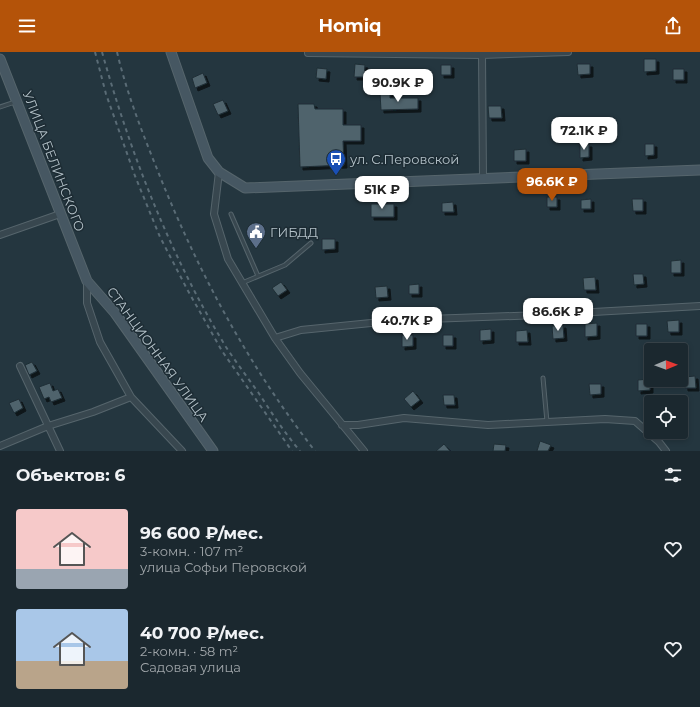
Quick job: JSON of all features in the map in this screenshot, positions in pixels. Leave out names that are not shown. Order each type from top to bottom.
[{"type":"main road","points":[[171,52],[208,158],[219,172],[245,188],[700,170]]},
{"type":"main road","name":"УЛИЦА БЕЛИНСКОГО","points":[[0,59],[85,277]]},
{"type":"main road","name":"СТАНЦИОННАЯ УЛИЦА","points":[[85,277],[115,313],[213,451]]},
{"type":"street","points":[[308,53],[482,55],[568,52]]},
{"type":"street","points":[[482,55],[483,178]]},
{"type":"street","points":[[219,172],[214,214],[228,259],[275,338],[300,374],[364,451]]},
{"type":"street","points":[[0,235],[60,214]]},
{"type":"street","name":"УЛИЦА БЕЛИНСКОГО","points":[[85,277],[87,303],[100,342],[131,397],[182,451]]},
{"type":"street","points":[[275,338],[302,330],[401,320],[700,306]]},
{"type":"street","points":[[20,366],[60,451]]},
{"type":"street","points":[[0,446],[48,426],[93,412],[131,397]]},
{"type":"street","points":[[342,425],[358,425],[404,418],[488,425],[605,419],[635,421],[659,442],[666,451]]},
{"type":"lane","points":[[0,107],[17,102]]},
{"type":"lane","points":[[231,214],[258,276]]},
{"type":"lane","points":[[242,283],[285,266],[311,243]]},
{"type":"lane","points":[[543,378],[547,422]]},
{"type":"building","points":[[644,59],[656,59],[656,71],[644,72]]},
{"type":"building","points":[[355,64],[365,65],[364,77],[354,77]]},
{"type":"building","points":[[577,64],[590,64],[590,74],[578,75]]},
{"type":"building","points":[[441,65],[451,65],[451,75],[441,75]]},
{"type":"building","points":[[317,68],[327,69],[326,79],[316,78]]},
{"type":"building","points":[[673,69],[684,69],[684,80],[673,80]]},
{"type":"building","points":[[203,73],[207,83],[195,88],[192,78]]},
{"type":"building","points":[[380,93],[390,93],[390,98],[418,98],[418,109],[381,110]]},
{"type":"building","points":[[223,100],[228,111],[218,115],[213,104]]},
{"type":"building","points":[[298,104],[314,104],[315,109],[343,109],[343,125],[361,125],[361,141],[343,141],[344,165],[300,167]]},
{"type":"building","points":[[488,106],[501,106],[502,118],[489,118]]},
{"type":"building","points":[[580,144],[589,144],[589,157],[580,158]]},
{"type":"building","points":[[645,144],[654,144],[654,155],[645,156]]},
{"type":"building","points":[[526,149],[526,161],[514,161],[514,150]]},
{"type":"building","points":[[547,197],[557,197],[557,207],[547,207]]},
{"type":"building","points":[[591,199],[591,209],[581,209],[581,200]]},
{"type":"building","points":[[632,199],[643,199],[643,211],[633,211]]},
{"type":"building","points":[[453,202],[454,212],[442,212],[442,203]]},
{"type":"building","points":[[371,204],[394,204],[394,217],[371,217]]},
{"type":"building","points":[[322,239],[335,239],[335,249],[322,250]]},
{"type":"building","points":[[681,260],[681,273],[671,273],[671,261]]},
{"type":"building","points":[[633,274],[643,274],[644,284],[634,285]]},
{"type":"building","points":[[595,277],[596,290],[584,290],[583,278]]},
{"type":"building","points":[[281,282],[287,290],[278,296],[272,288]]},
{"type":"building","points":[[419,284],[419,294],[409,294],[409,285]]},
{"type":"building","points":[[387,286],[388,297],[376,298],[375,287]]},
{"type":"building","points":[[679,320],[679,332],[668,332],[667,321]]},
{"type":"building","points":[[597,323],[597,336],[585,337],[585,324]]},
{"type":"building","points":[[636,324],[647,324],[647,336],[636,336]]},
{"type":"building","points":[[563,325],[564,338],[553,339],[552,326]]},
{"type":"building","points":[[491,329],[491,340],[480,341],[480,330]]},
{"type":"building","points":[[527,330],[528,342],[516,342],[516,331]]},
{"type":"building","points":[[402,335],[413,335],[413,346],[402,347]]},
{"type":"building","points":[[443,335],[453,335],[453,346],[443,346]]},
{"type":"building","points":[[32,362],[37,371],[29,375],[25,365]]},
{"type":"building","points":[[695,376],[696,388],[685,388],[688,387],[688,377]]},
{"type":"building","points":[[638,380],[644,380],[644,387],[650,387],[650,390],[638,391]]},
{"type":"building","points":[[50,383],[53,391],[58,389],[62,398],[51,402],[49,397],[44,399],[39,387]]},
{"type":"building","points":[[589,384],[601,384],[601,394],[590,395]]},
{"type":"building","points":[[413,391],[420,400],[411,407],[404,399]]},
{"type":"building","points":[[443,395],[454,395],[455,405],[444,405]]},
{"type":"building","points":[[19,399],[23,408],[14,413],[9,403]]},
{"type":"building","points":[[540,441],[551,445],[548,451],[537,451]]},
{"type":"building","points":[[444,444],[450,451],[436,451]]},
{"type":"building","points":[[494,444],[506,445],[505,451],[493,451]]},
{"type":"railway","points":[[95,52],[106,94],[135,176],[160,237],[222,351],[292,451]]},
{"type":"railway","points":[[102,52],[113,90],[139,166],[154,204],[187,277],[226,347],[300,451]]},
{"type":"railway","points":[[117,52],[129,94],[149,150],[187,240],[205,277],[224,313],[267,384],[315,451]]},
{"type":"place","name":"ул. С.Перовской","points":[[336,176]]},
{"type":"place","name":"ГИБДД","points":[[256,249]]}]
